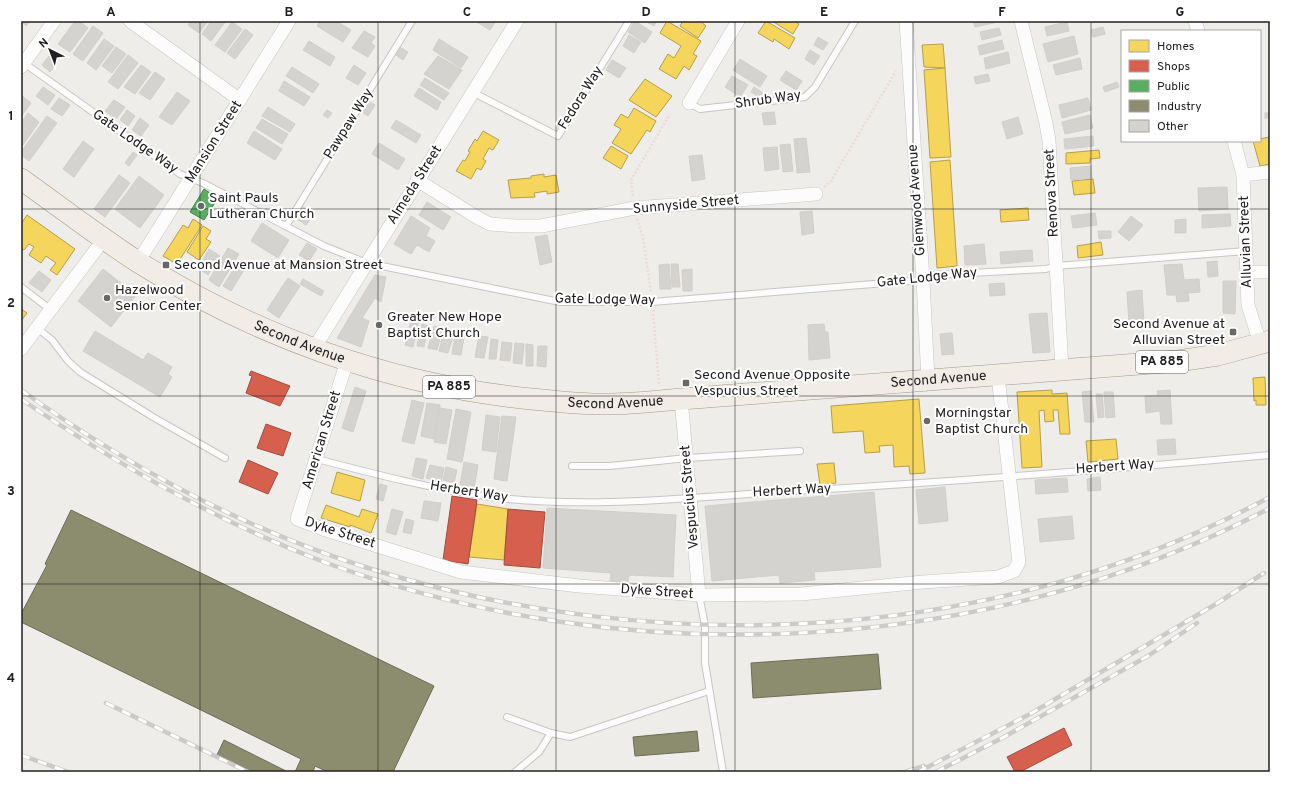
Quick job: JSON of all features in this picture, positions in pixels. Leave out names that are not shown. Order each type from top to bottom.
[{"type":"main road","name":"Second Avenue","points":[[21,179],[138,262],[224,311],[313,350],[347,361],[435,384],[508,396],[608,404],[681,400],[1178,361],[1218,355],[1266,342]]},
{"type":"street","points":[[22,63],[54,21]]},
{"type":"street","points":[[130,21],[240,100]]},
{"type":"street","name":"Mansion Street","points":[[138,262],[192,179],[289,21]]},
{"type":"street","name":"Almeda Street","points":[[313,350],[417,180],[474,93],[517,21]]},
{"type":"street","points":[[689,103],[738,21]]},
{"type":"street","name":"Glenwood Avenue","points":[[906,21],[928,380]]},
{"type":"street","name":"Renova Street","points":[[1021,21],[1048,135],[1062,369]]},
{"type":"street","name":"Alluvian Street","points":[[1234,142],[1243,175],[1248,305],[1266,342]]},
{"type":"street","points":[[1243,175],[1270,172]]},
{"type":"street","name":"Sunnyside Street","points":[[417,180],[490,224],[515,226],[541,226],[635,208],[816,194]]},
{"type":"street","points":[[21,349],[104,239]]},
{"type":"street","points":[[1247,272],[1270,272]]},
{"type":"street","name":"American Street","points":[[297,519],[347,361]]},
{"type":"street","points":[[998,376],[1008,475]]},
{"type":"street","name":"Vespucius Street","points":[[681,400],[699,595]]},
{"type":"street","name":"Dyke Street","points":[[297,519],[323,529],[461,572],[579,586],[699,595],[801,594],[923,582],[998,577],[1014,571],[1019,562],[1008,475]]},
{"type":"lane","name":"Pawpaw Way","points":[[286,226],[412,21]]},
{"type":"lane","name":"Fedora Way","points":[[474,93],[558,136],[629,21]]},
{"type":"lane","name":"Shrub Way","points":[[689,103],[700,108],[805,97],[815,87],[855,21]]},
{"type":"lane","name":"Gate Lodge Way","points":[[22,63],[180,174],[324,246],[367,263],[560,302],[652,302],[923,280],[933,275],[1046,269],[1056,266],[1246,251]]},
{"type":"lane","points":[[21,287],[51,310]]},
{"type":"lane","points":[[37,328],[52,340],[68,361],[80,372],[153,418],[225,458]]},
{"type":"lane","points":[[572,466],[610,466],[687,458],[800,451]]},
{"type":"lane","name":"Herbert Way","points":[[317,459],[388,477],[492,497],[593,503],[645,502],[689,497],[910,484],[1270,454]]},
{"type":"lane","points":[[699,595],[705,625],[705,663],[723,772]]},
{"type":"lane","points":[[507,717],[551,733],[570,737],[709,691]]},
{"type":"lane","points":[[515,772],[539,752],[551,733]]},
{"type":"path","points":[[816,194],[831,181],[899,66]]},
{"type":"path","points":[[634,202],[630,180],[670,114]]},
{"type":"path","points":[[636,215],[643,237],[652,298]]},
{"type":"path","points":[[653,305],[659,388]]},
{"type":"building: Homes","points":[[667,21],[701,41],[693,54],[697,56],[689,70],[684,66],[676,79],[659,69],[668,54],[674,58],[681,46],[660,33]]},
{"type":"building: Homes","points":[[683,21],[700,21],[706,26],[698,38],[680,26]]},
{"type":"building: Homes","points":[[766,21],[795,38],[789,49],[774,39],[773,42],[758,33]]},
{"type":"building: Homes","points":[[772,21],[794,21],[799,24],[793,34]]},
{"type":"building: Homes","points":[[943,44],[945,68],[924,67],[922,45]]},
{"type":"building: Homes","points":[[945,68],[951,157],[930,158],[924,70]]},
{"type":"building: Homes","points":[[645,79],[672,96],[656,117],[629,100]]},
{"type":"building: Homes","points":[[634,108],[656,121],[650,132],[647,130],[631,154],[612,143],[621,129],[614,125],[621,114],[628,118]]},
{"type":"building: Homes","points":[[483,131],[499,140],[493,150],[489,148],[483,159],[486,161],[481,170],[477,168],[471,179],[456,171],[463,160],[465,161],[470,152],[468,151],[475,139],[477,141]]},
{"type":"building: Homes","points":[[1269,137],[1270,164],[1260,166],[1253,142],[1261,142],[1261,139]]},
{"type":"building: Homes","points":[[611,146],[628,156],[621,169],[603,158]]},
{"type":"building: Homes","points":[[1099,150],[1100,158],[1090,159],[1090,163],[1066,164],[1066,153]]},
{"type":"building: Homes","points":[[950,160],[957,266],[937,268],[930,162]]},
{"type":"building: Homes","points":[[544,174],[544,177],[556,175],[559,192],[547,194],[547,191],[534,193],[535,197],[511,198],[508,180],[531,178],[531,176]]},
{"type":"building: Homes","points":[[1093,179],[1095,193],[1074,195],[1072,181]]},
{"type":"building: Homes","points":[[1028,208],[1029,220],[1001,222],[1000,210]]},
{"type":"building: Homes","points":[[27,215],[75,249],[57,275],[50,270],[56,263],[46,256],[41,263],[29,255],[34,247],[29,244],[24,250],[21,248],[21,224]]},
{"type":"building: Homes","points":[[193,219],[202,225],[177,264],[163,256],[183,225],[188,228]]},
{"type":"building: Homes","points":[[203,226],[211,231],[206,239],[211,242],[199,260],[187,252]]},
{"type":"building: Homes","points":[[1101,242],[1103,255],[1078,258],[1077,246]]},
{"type":"building: Homes","points":[[21,309],[27,313],[21,321]]},
{"type":"building: Homes","points":[[1265,377],[1266,405],[1256,405],[1256,400],[1254,401],[1253,378]]},
{"type":"building: Homes","points":[[1052,390],[1052,394],[1067,393],[1070,434],[1060,434],[1058,410],[1053,410],[1054,421],[1045,422],[1044,410],[1039,411],[1042,467],[1022,468],[1017,392]]},
{"type":"building: Homes","points":[[919,399],[925,473],[910,474],[909,466],[894,467],[893,445],[879,446],[880,452],[865,453],[863,431],[833,433],[831,406]]},
{"type":"building: Homes","points":[[1116,439],[1118,459],[1088,462],[1086,441]]},
{"type":"building: Homes","points":[[834,463],[836,483],[820,485],[817,464]]},
{"type":"building: Homes","points":[[337,472],[365,480],[360,501],[331,493]]},
{"type":"building: Homes","points":[[477,504],[508,509],[504,560],[469,557]]},
{"type":"building: Homes","points":[[326,505],[359,517],[362,509],[378,514],[371,533],[350,525],[350,527],[321,518]]},
{"type":"building: Shops","points":[[251,371],[290,386],[280,406],[246,393],[252,376],[249,375]]},
{"type":"building: Shops","points":[[266,424],[291,433],[283,456],[257,448]]},
{"type":"building: Shops","points":[[248,460],[278,473],[268,494],[239,482]]},
{"type":"building: Shops","points":[[452,496],[477,500],[468,564],[443,560]]},
{"type":"building: Shops","points":[[508,509],[545,512],[540,568],[504,565]]},
{"type":"building: Shops","points":[[1064,728],[1072,745],[1020,772],[1015,772],[1007,757]]},
{"type":"building: Public","points":[[204,189],[218,198],[204,220],[190,212]]},
{"type":"building: Industry","points":[[71,510],[434,686],[393,772],[328,772],[315,766],[313,772],[295,772],[301,759],[21,622],[21,614],[47,565],[45,564]]},
{"type":"building: Industry","points":[[878,654],[881,689],[753,698],[751,663]]},
{"type":"building: Industry","points":[[697,731],[699,751],[635,756],[633,737]]},
{"type":"building: Industry","points":[[224,740],[288,772],[252,772],[217,755]]},
{"type":"building: Other","points":[[21,21],[30,21],[26,26]]},
{"type":"building: Other","points":[[75,21],[79,21],[88,28],[70,52],[58,44]]},
{"type":"building: Other","points":[[191,21],[208,21],[199,33],[188,25]]},
{"type":"building: Other","points":[[211,21],[226,21],[211,41],[202,34]]},
{"type":"building: Other","points":[[320,21],[336,21],[351,30],[343,42],[317,26]]},
{"type":"building: Other","points":[[475,21],[496,21],[490,30]]},
{"type":"building: Other","points":[[635,21],[652,32],[645,43],[628,32]]},
{"type":"building: Other","points":[[645,21],[657,21],[654,26]]},
{"type":"building: Other","points":[[973,21],[998,21],[998,22],[975,27]]},
{"type":"building: Other","points":[[232,22],[242,29],[225,52],[215,45]]},
{"type":"building: Other","points":[[1067,22],[1069,31],[1047,36],[1045,27]]},
{"type":"building: Other","points":[[93,26],[103,33],[83,61],[73,54]]},
{"type":"building: Other","points":[[1103,27],[1105,34],[1093,37],[1091,30]]},
{"type":"building: Other","points":[[999,28],[1001,35],[982,40],[980,32]]},
{"type":"building: Other","points":[[245,29],[253,35],[235,59],[227,53]]},
{"type":"building: Other","points":[[364,31],[375,37],[371,43],[375,46],[368,57],[352,48]]},
{"type":"building: Other","points":[[629,35],[641,42],[634,53],[623,46]]},
{"type":"building: Other","points":[[1074,36],[1078,54],[1048,62],[1043,44]]},
{"type":"building: Other","points":[[818,37],[828,43],[823,50],[814,45]]},
{"type":"building: Other","points":[[104,39],[114,46],[96,70],[87,63]]},
{"type":"building: Other","points":[[439,39],[468,57],[461,68],[433,50]]},
{"type":"building: Other","points":[[1002,40],[1004,49],[980,55],[978,46]]},
{"type":"building: Other","points":[[309,41],[335,57],[330,66],[303,50]]},
{"type":"building: Other","points":[[398,46],[408,52],[403,60],[393,53]]},
{"type":"building: Other","points":[[116,47],[126,54],[112,73],[102,66]]},
{"type":"building: Other","points":[[810,50],[820,56],[814,65],[805,59]]},
{"type":"building: Other","points":[[1008,52],[1010,63],[986,69],[984,58]]},
{"type":"building: Other","points":[[128,55],[138,63],[118,89],[108,82]]},
{"type":"building: Other","points":[[49,56],[57,62],[50,72],[42,65]]},
{"type":"building: Other","points":[[438,56],[462,70],[449,89],[424,74]]},
{"type":"building: Other","points":[[1080,58],[1082,69],[1056,75],[1053,65]]},
{"type":"building: Other","points":[[740,59],[767,76],[760,87],[733,70]]},
{"type":"building: Other","points":[[612,60],[626,68],[619,78],[606,70]]},
{"type":"building: Other","points":[[141,65],[151,72],[135,94],[124,87]]},
{"type":"building: Other","points":[[354,65],[366,73],[358,85],[346,78]]},
{"type":"building: Other","points":[[292,67],[319,84],[313,93],[286,76]]},
{"type":"building: Other","points":[[786,71],[802,81],[796,90],[780,80]]},
{"type":"building: Other","points":[[155,72],[165,79],[150,100],[139,93]]},
{"type":"building: Other","points":[[988,74],[990,81],[976,84],[974,77]]},
{"type":"building: Other","points":[[732,76],[748,85],[740,97],[725,87]]},
{"type":"building: Other","points":[[425,78],[449,93],[444,100],[420,85]]},
{"type":"building: Other","points":[[284,81],[310,97],[304,106],[279,91]]},
{"type":"building: Other","points":[[1117,82],[1119,87],[1105,92],[1103,87]]},
{"type":"building: Other","points":[[43,87],[55,95],[48,105],[36,96]]},
{"type":"building: Other","points":[[754,87],[763,93],[760,98],[751,92]]},
{"type":"building: Other","points":[[419,88],[441,102],[437,110],[414,96]]},
{"type":"building: Other","points":[[177,92],[190,101],[172,125],[159,117]]},
{"type":"building: Other","points":[[21,95],[31,103],[21,117]]},
{"type":"building: Other","points":[[59,98],[70,105],[62,116],[51,109]]},
{"type":"building: Other","points":[[1088,98],[1091,110],[1062,118],[1059,105]]},
{"type":"building: Other","points":[[114,100],[125,107],[116,119],[105,111]]},
{"type":"building: Other","points":[[366,100],[375,105],[368,116],[359,110]]},
{"type":"building: Other","points":[[268,107],[295,124],[290,132],[262,116]]},
{"type":"building: Other","points":[[127,110],[135,116],[128,126],[120,120]]},
{"type":"building: Other","points":[[327,110],[332,113],[328,118],[323,115]]},
{"type":"building: Other","points":[[774,112],[776,124],[764,125],[762,113]]},
{"type":"building: Other","points":[[28,113],[39,122],[23,145],[21,143],[21,123]]},
{"type":"building: Other","points":[[1265,113],[1270,113],[1270,118],[1265,118]]},
{"type":"building: Other","points":[[1090,115],[1093,128],[1065,134],[1062,122]]},
{"type":"building: Other","points":[[47,116],[57,123],[29,161],[21,155],[21,152]]},
{"type":"building: Other","points":[[1018,117],[1023,134],[1007,139],[1002,122]]},
{"type":"building: Other","points":[[140,118],[149,125],[141,136],[132,130]]},
{"type":"building: Other","points":[[262,119],[288,134],[282,144],[256,128]]},
{"type":"building: Other","points":[[396,120],[421,135],[416,143],[391,128]]},
{"type":"building: Other","points":[[254,131],[282,149],[275,160],[247,143]]},
{"type":"building: Other","points":[[1093,136],[1094,146],[1065,149],[1064,139]]},
{"type":"building: Other","points":[[806,138],[810,172],[797,173],[794,139]]},
{"type":"building: Other","points":[[83,141],[94,149],[74,177],[63,169]]},
{"type":"building: Other","points":[[379,143],[405,159],[398,170],[372,154]]},
{"type":"building: Other","points":[[790,144],[793,171],[783,172],[780,145]]},
{"type":"building: Other","points":[[777,147],[779,169],[765,171],[763,148]]},
{"type":"building: Other","points":[[133,152],[137,155],[129,166],[125,163]]},
{"type":"building: Other","points":[[702,155],[705,179],[692,181],[689,156]]},
{"type":"building: Other","points":[[1091,166],[1092,178],[1071,180],[1070,168]]},
{"type":"building: Other","points":[[119,175],[130,183],[105,217],[94,209]]},
{"type":"building: Other","points":[[139,176],[164,195],[140,228],[115,209]]},
{"type":"building: Other","points":[[1227,187],[1228,209],[1199,211],[1198,188]]},
{"type":"building: Other","points":[[427,202],[451,217],[443,230],[419,215]]},
{"type":"building: Other","points":[[302,206],[314,214],[306,225],[295,218]]},
{"type":"building: Other","points":[[812,211],[814,233],[802,235],[800,212]]},
{"type":"building: Other","points":[[1095,213],[1097,225],[1073,228],[1071,216]]},
{"type":"building: Other","points":[[1230,214],[1231,226],[1202,228],[1202,215]]},
{"type":"building: Other","points":[[411,216],[430,228],[426,236],[435,241],[429,252],[417,245],[411,254],[394,244]]},
{"type":"building: Other","points":[[1131,216],[1143,225],[1129,241],[1118,232]]},
{"type":"building: Other","points":[[1186,219],[1186,233],[1175,233],[1175,220]]},
{"type":"building: Other","points":[[262,223],[289,240],[278,258],[251,241]]},
{"type":"building: Other","points":[[1098,231],[1111,231],[1111,238],[1099,239]]},
{"type":"building: Other","points":[[547,235],[552,262],[540,265],[535,237]]},
{"type":"building: Other","points":[[307,243],[317,249],[309,261],[299,255]]},
{"type":"building: Other","points":[[984,244],[986,264],[965,265],[964,246]]},
{"type":"building: Other","points":[[228,248],[239,254],[219,287],[209,280]]},
{"type":"building: Other","points":[[209,249],[220,256],[208,275],[198,268]]},
{"type":"building: Other","points":[[1032,250],[1033,261],[1001,264],[1000,252]]},
{"type":"building: Other","points":[[1217,261],[1218,276],[1208,277],[1207,262]]},
{"type":"building: Other","points":[[238,262],[246,267],[231,291],[223,286]]},
{"type":"building: Other","points":[[669,264],[671,289],[660,289],[659,265]]},
{"type":"building: Other","points":[[671,264],[678,264],[680,287],[672,287]]},
{"type":"building: Other","points":[[1182,264],[1184,280],[1199,279],[1200,292],[1188,293],[1189,301],[1177,302],[1176,295],[1167,295],[1164,265]]},
{"type":"building: Other","name":"Hazelwood Senior Center","points":[[103,269],[136,295],[111,327],[78,301]]},
{"type":"building: Other","points":[[692,269],[692,291],[683,291],[682,270]]},
{"type":"building: Other","points":[[39,271],[51,280],[42,292],[29,283]]},
{"type":"building: Other","points":[[375,275],[386,277],[381,302],[375,298],[362,318],[369,321],[361,347],[337,338]]},
{"type":"building: Other","points":[[288,278],[300,286],[279,318],[267,310]]},
{"type":"building: Other","points":[[303,279],[324,291],[321,296],[300,284]]},
{"type":"building: Other","points":[[1223,281],[1236,281],[1235,314],[1223,313]]},
{"type":"building: Other","points":[[1004,283],[1005,295],[990,296],[989,284]]},
{"type":"building: Other","points":[[1142,290],[1144,323],[1129,324],[1127,292]]},
{"type":"building: Other","points":[[413,313],[420,314],[413,347],[405,345]]},
{"type":"building: Other","points":[[1047,313],[1050,352],[1033,353],[1029,314]]},
{"type":"building: Other","points":[[422,324],[428,326],[424,347],[417,346]]},
{"type":"building: Other","points":[[824,324],[825,332],[828,332],[830,358],[809,360],[808,325]]},
{"type":"building: Other","points":[[434,326],[443,328],[437,350],[428,348]]},
{"type":"building: Other","points":[[456,330],[465,331],[461,355],[452,354]]},
{"type":"building: Other","points":[[95,331],[143,360],[148,353],[172,367],[168,374],[172,377],[160,397],[83,351]]},
{"type":"building: Other","points":[[444,331],[454,333],[448,353],[439,351]]},
{"type":"building: Other","points":[[952,333],[954,354],[942,355],[940,334]]},
{"type":"building: Other","points":[[479,336],[488,337],[484,358],[475,357]]},
{"type":"building: Other","points":[[491,339],[498,340],[496,359],[489,359]]},
{"type":"building: Other","points":[[502,342],[512,343],[510,361],[500,360]]},
{"type":"building: Other","points":[[515,343],[524,344],[522,364],[513,363]]},
{"type":"building: Other","points":[[526,344],[533,345],[533,366],[526,366]]},
{"type":"building: Other","points":[[538,346],[547,346],[546,367],[537,366]]},
{"type":"building: Other","points":[[355,387],[366,391],[353,432],[342,428]]},
{"type":"building: Other","points":[[1170,390],[1172,424],[1161,424],[1160,411],[1146,413],[1145,396],[1158,395],[1157,391]]},
{"type":"building: Other","points":[[1091,391],[1094,422],[1085,422],[1082,392]]},
{"type":"building: Other","points":[[1104,392],[1113,392],[1115,417],[1106,418]]},
{"type":"building: Other","points":[[1096,394],[1102,394],[1104,417],[1098,418]]},
{"type":"building: Other","points":[[412,400],[424,403],[414,444],[402,441]]},
{"type":"building: Other","points":[[427,403],[440,405],[434,439],[421,436]]},
{"type":"building: Other","points":[[440,408],[452,410],[446,444],[434,442]]},
{"type":"building: Other","points":[[456,409],[471,412],[462,462],[447,459]]},
{"type":"building: Other","points":[[486,415],[500,417],[496,452],[482,450]]},
{"type":"building: Other","points":[[502,416],[516,417],[507,481],[494,479]]},
{"type":"building: Other","points":[[1175,439],[1176,454],[1158,455],[1157,440]]},
{"type":"building: Other","points":[[416,458],[427,460],[423,479],[412,476]]},
{"type":"building: Other","points":[[464,462],[478,465],[474,488],[460,485]]},
{"type":"building: Other","points":[[430,465],[444,468],[441,482],[426,478]]},
{"type":"building: Other","points":[[446,467],[457,470],[454,483],[443,480]]},
{"type":"building: Other","points":[[1100,477],[1101,490],[1088,491],[1087,479]]},
{"type":"building: Other","points":[[1067,478],[1068,492],[1036,494],[1035,480]]},
{"type":"building: Other","points":[[380,484],[387,486],[383,501],[376,499]]},
{"type":"building: Other","points":[[945,487],[948,521],[919,524],[916,490]]},
{"type":"building: Other","points":[[874,492],[881,567],[814,572],[815,580],[780,583],[779,575],[712,581],[705,506]]},
{"type":"building: Other","points":[[424,501],[441,503],[438,521],[421,518]]},
{"type":"building: Other","points":[[547,508],[676,515],[673,577],[629,575],[628,582],[610,581],[611,573],[543,568]]},
{"type":"building: Other","points":[[392,509],[403,512],[396,535],[386,532]]},
{"type":"building: Other","points":[[1072,516],[1074,539],[1040,542],[1038,519]]},
{"type":"building: Other","points":[[406,519],[414,521],[411,534],[403,532]]},
{"type":"railway","points":[[21,390],[61,418],[144,469],[231,514],[276,534],[368,568],[480,597],[595,616],[711,625],[827,622],[942,608],[1055,583],[1165,546],[1270,497]]},
{"type":"railway","points":[[21,399],[93,446],[168,490],[244,528],[324,562],[439,598],[558,621],[680,633],[803,633],[925,620],[1045,595],[1160,558],[1270,508]]},
{"type":"railway","points":[[918,772],[1030,714],[1216,604],[1264,573]]},
{"type":"railway","points":[[936,772],[1004,737],[1148,656],[1197,623]]},
{"type":"railway","points":[[106,703],[248,772]]},
{"type":"railway","points":[[21,755],[68,772]]},
{"type":"railway","points":[[905,772],[924,766]]},
{"type":"place","name":"Saint Pauls Lutheran Church","points":[[201,206]]},
{"type":"place","name":"Second Avenue at Mansion Street","points":[[166,265]]},
{"type":"place","name":"Hazelwood Senior Center","points":[[107,298]]},
{"type":"place","name":"Greater New Hope Baptist Church","points":[[379,325]]},
{"type":"place","name":"Second Avenue at Alluvian Street","points":[[1233,332]]},
{"type":"place","name":"Second Avenue Opposite Vespucius Street","points":[[686,383]]},
{"type":"place","name":"Morningstar Baptist Church","points":[[927,421]]}]
